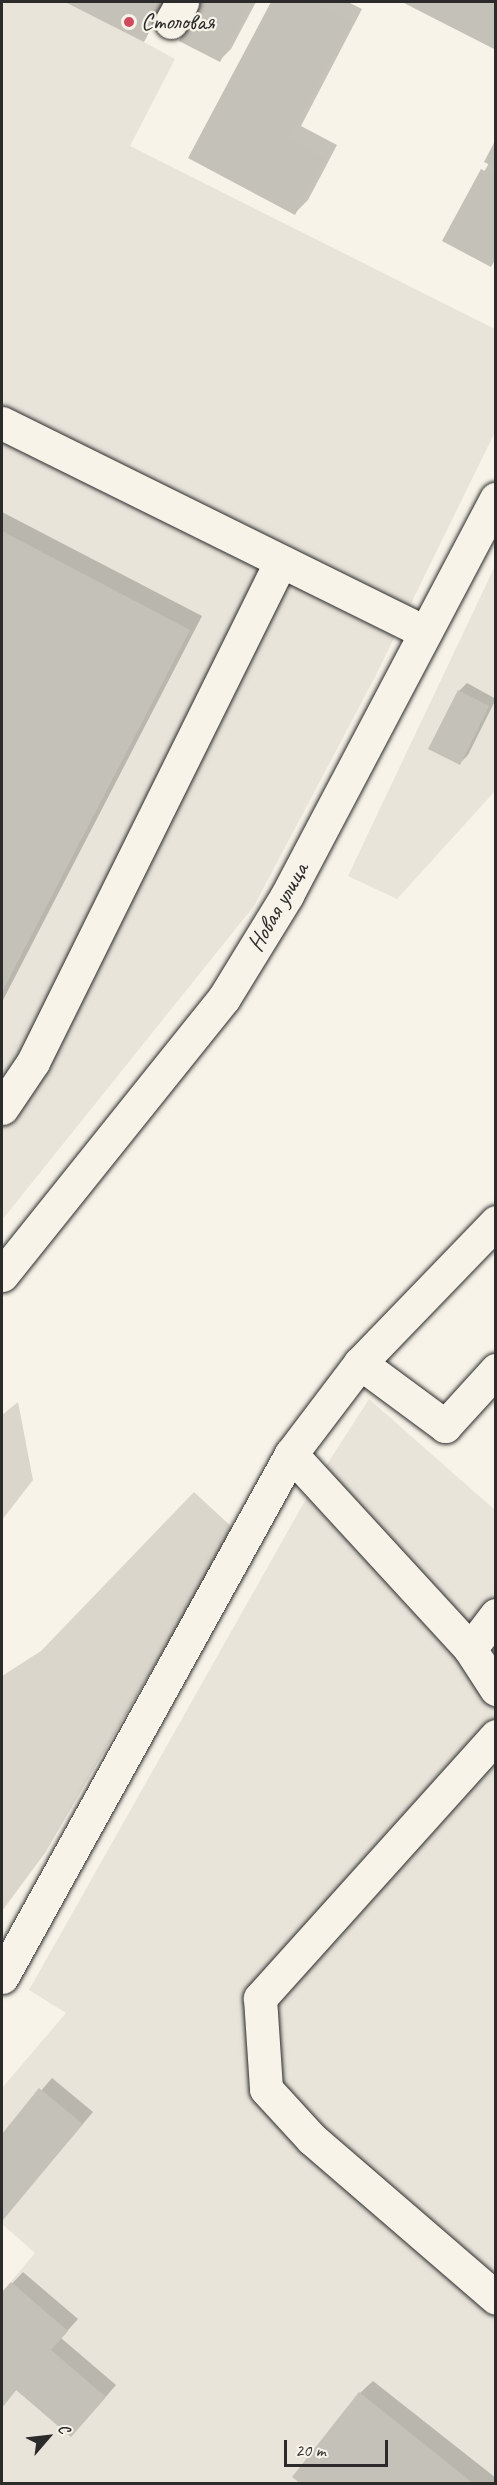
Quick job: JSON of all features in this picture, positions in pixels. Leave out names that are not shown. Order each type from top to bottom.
[{"type":"street","points":[[2,423],[425,633]]},
{"type":"street","name":"Новая улица","points":[[2,1275],[224,998],[287,895],[495,499]]},
{"type":"street","points":[[2,1108],[33,1062],[280,563]]},
{"type":"street","points":[[2,1977],[291,1454],[360,1363],[495,1222]]},
{"type":"street","points":[[360,1363],[445,1426],[495,1370]]},
{"type":"street","points":[[291,1454],[470,1649],[495,1689]]},
{"type":"street","points":[[470,1649],[495,1615]]},
{"type":"street","points":[[495,1736],[260,1998],[266,2089],[312,2139],[495,2298]]},
{"type":"shaded area","points":[[2,2],[165,2],[144,42],[175,59],[130,146],[495,329],[495,432],[375,677],[254,906],[2,1220]]},
{"type":"shaded area","points":[[495,566],[495,791],[397,899],[348,876]]},
{"type":"shaded area","points":[[369,1399],[495,1510],[495,2483],[2,2483],[2,2292],[35,2253],[2,2224],[2,2088],[66,2013],[29,1990],[315,1483]]},
{"type":"shaded area","points":[[18,1402],[33,1480],[2,1520],[2,1415]]},
{"type":"shaded area","points":[[194,1492],[234,1529],[45,1853],[2,1911],[2,1676],[41,1651]]},
{"type":"building","name":"Столовая","points":[[65,2],[165,2],[144,42]]},
{"type":"building","points":[[200,2],[252,2],[220,62],[179,41]]},
{"type":"building","points":[[271,2],[311,2],[351,22],[289,139],[325,159],[295,215],[188,158]]},
{"type":"building","points":[[402,2],[496,2],[496,50]]},
{"type":"building","points":[[496,139],[496,168],[484,162]]},
{"type":"building","points":[[481,169],[496,177],[496,258],[491,267],[442,241]]},
{"type":"building","points":[[2,531],[190,630],[2,992]]},
{"type":"building","points":[[458,690],[489,706],[460,765],[428,749]]},
{"type":"building","points":[[39,2088],[83,2124],[3,2220],[2,2134]]},
{"type":"building","points":[[11,2282],[68,2331],[51,2350],[106,2397],[71,2437],[16,2390],[2,2408],[2,2292]]},
{"type":"building","points":[[359,2392],[474,2484],[301,2484],[292,2477]]},
{"type":"place","name":"Столовая","points":[[129,22]]}]
